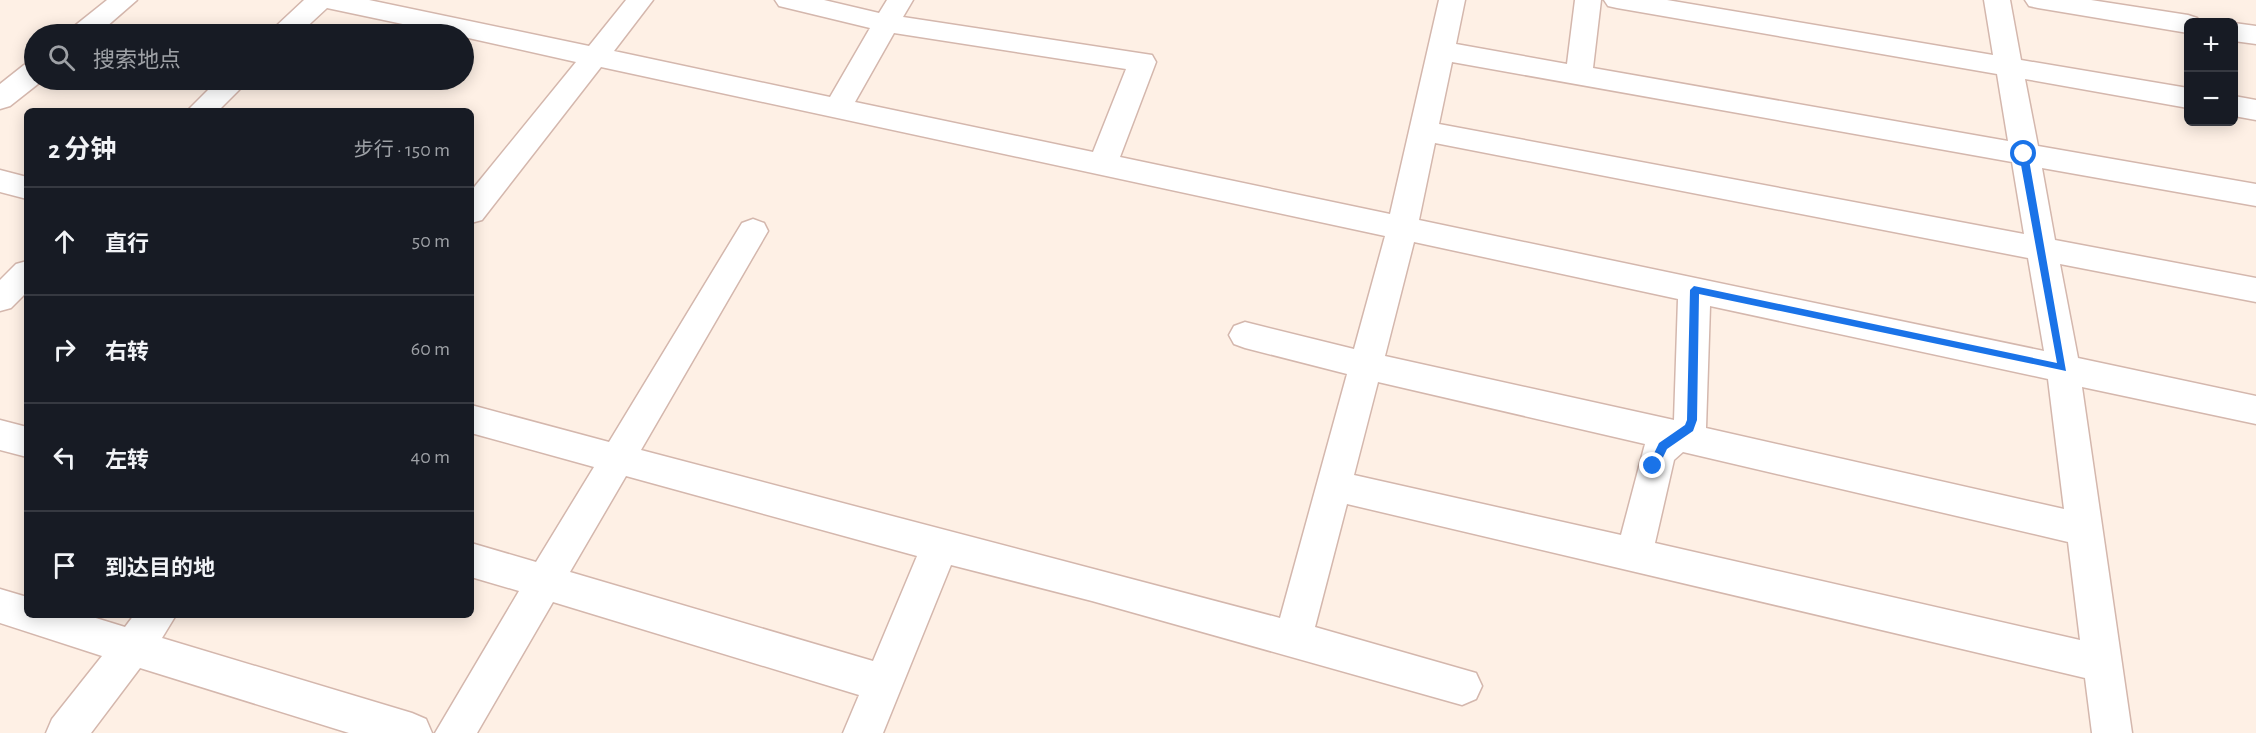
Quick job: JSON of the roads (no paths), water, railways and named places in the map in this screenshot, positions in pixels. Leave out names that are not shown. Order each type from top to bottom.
[{"type":"street","points":[[94,24],[124,0]]},
{"type":"street","points":[[294,24],[320,0]]},
{"type":"street","points":[[329,0],[443,24]]},
{"type":"street","points":[[474,208],[640,0]]},
{"type":"street","points":[[788,0],[893,11],[1142,62],[1103,164]]},
{"type":"street","points":[[1293,640],[1332,485],[1402,228],[1452,0]]},
{"type":"street","points":[[1579,74],[1588,0]]},
{"type":"street","points":[[1617,0],[2184,97]]},
{"type":"street","points":[[1997,0],[2063,368],[2112,733]]},
{"type":"street","points":[[2038,0],[2184,23]]},
{"type":"street","points":[[838,107],[893,11]]},
{"type":"street","points":[[474,30],[2256,410]]},
{"type":"street","points":[[2238,33],[2256,35]]},
{"type":"street","points":[[1441,51],[2256,195]]},
{"type":"street","points":[[0,99],[24,80]]},
{"type":"street","points":[[204,108],[224,90]]},
{"type":"street","points":[[2238,107],[2256,110]]},
{"type":"street","points":[[1423,131],[2256,290]]},
{"type":"street","points":[[0,181],[24,187]]},
{"type":"street","points":[[455,733],[753,231]]},
{"type":"street","points":[[1634,556],[1658,452],[1689,428],[1692,420],[1694,290]]},
{"type":"street","points":[[1245,335],[1364,365],[2084,529]]},
{"type":"street","points":[[474,420],[940,546],[1092,584],[1462,686]]},
{"type":"street","points":[[0,435],[24,441]]},
{"type":"street","points":[[1332,485],[2102,663]]},
{"type":"street","points":[[863,733],[940,546]]},
{"type":"street","points":[[474,561],[884,683]]},
{"type":"street","points":[[0,606],[24,614]]},
{"type":"street","points":[[38,618],[412,733]]},
{"type":"street","points":[[66,733],[155,618]]}]
